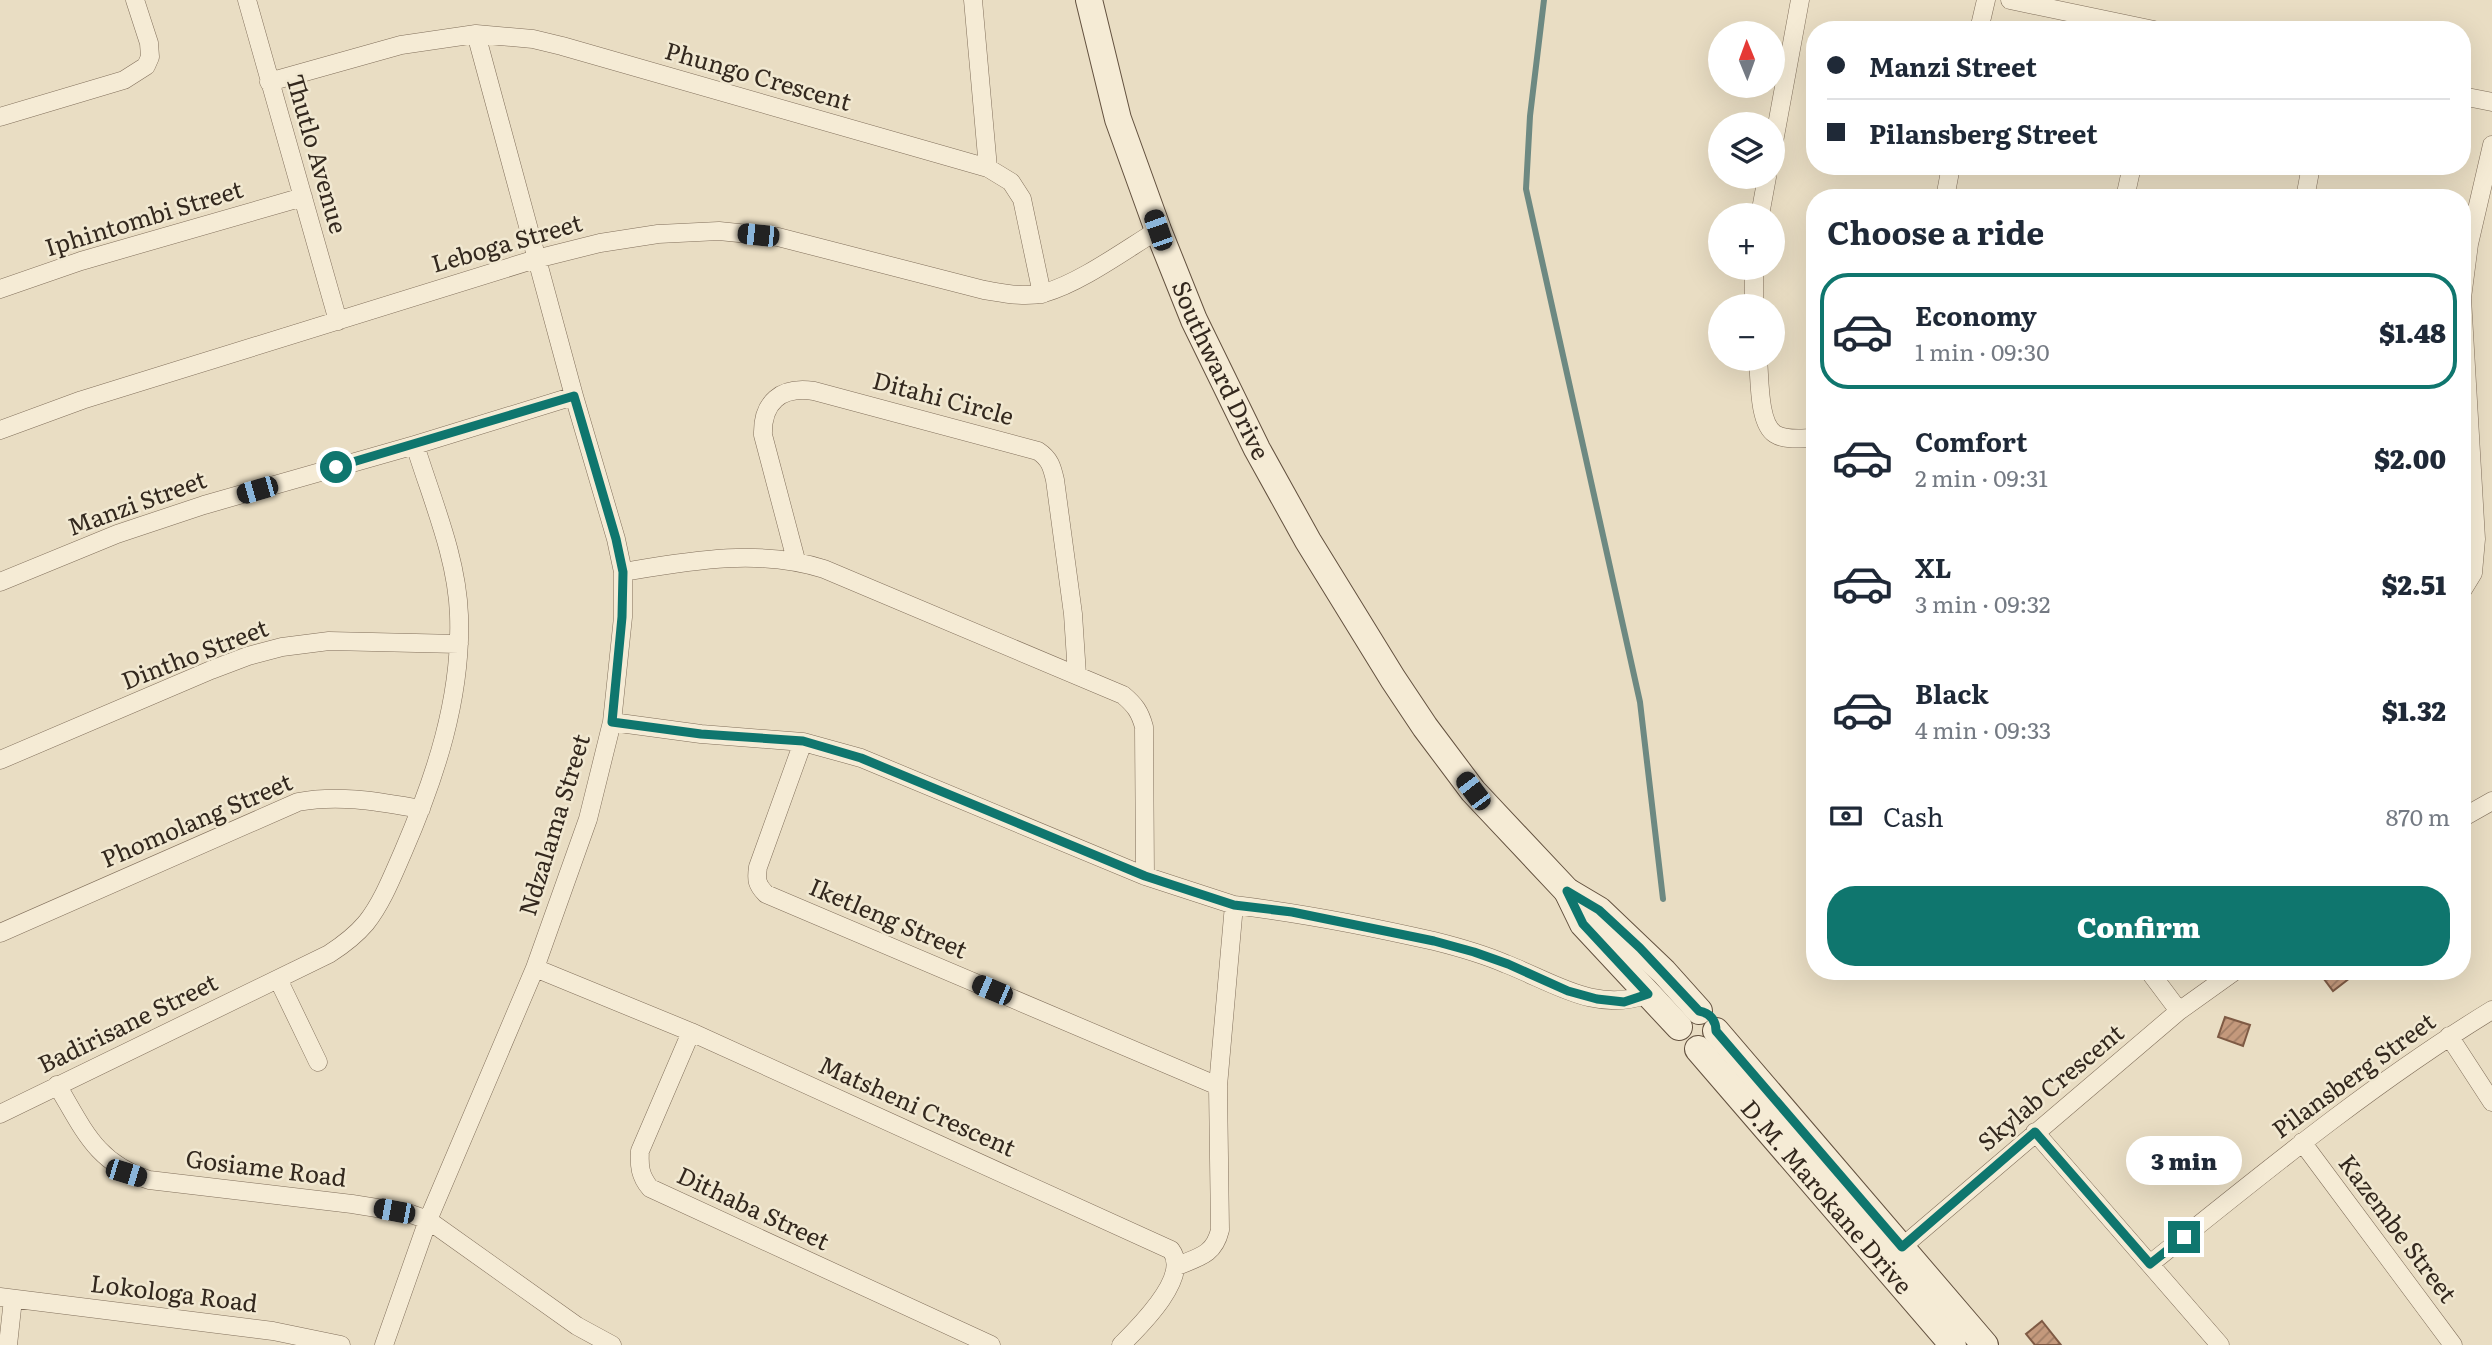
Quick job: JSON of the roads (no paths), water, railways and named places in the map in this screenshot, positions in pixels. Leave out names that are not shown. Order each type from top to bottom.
[{"type":"main road","name":"Southward Drive","points":[[1089,0],[1118,119],[1194,320],[1257,449],[1308,541],[1369,641]]},
{"type":"main road","name":"D.M. Marokane Drive","points":[[1369,641],[1425,727],[1473,791],[1567,891],[1599,910],[1640,948],[1689,1019]]},
{"type":"main road","name":"D.M. Marokane Drive","points":[[1567,891],[1583,924],[1648,994],[1689,1019],[1713,1018],[1707,1040]]},
{"type":"main road","name":"D.M. Marokane Drive","points":[[1707,1040],[1902,1247],[1985,1345]]},
{"type":"main road","name":"D.M. Marokane Drive","points":[[1707,1040],[1953,1345]]},
{"type":"street","points":[[0,117],[124,80],[146,66],[150,57],[149,43],[135,0]]},
{"type":"street","name":"Thutlo Avenue","points":[[247,0],[338,321]]},
{"type":"street","points":[[973,0],[989,168]]},
{"type":"street","points":[[1779,112],[1800,0]]},
{"type":"street","points":[[1981,21],[1986,0]]},
{"type":"street","points":[[2010,0],[2111,21]]},
{"type":"street","points":[[476,34],[536,259]]},
{"type":"street","name":"Phungo Crescent","points":[[269,82],[401,45],[476,34],[533,39],[562,46],[989,168],[1011,182],[1017,190],[1026,214],[1042,294]]},
{"type":"street","points":[[2471,98],[2492,102]]},
{"type":"street","points":[[2471,242],[2492,145]]},
{"type":"street","name":"Iphintombi Street","points":[[0,289],[81,261],[303,197]]},
{"type":"street","points":[[1042,294],[1083,275],[1158,230]]},
{"type":"street","name":"Leboga Street","points":[[0,430],[82,400],[536,259],[600,243],[658,234],[719,231],[778,237],[985,290],[1013,295],[1042,294]]},
{"type":"street","name":"Ndzalama Street","points":[[384,1345],[428,1220],[534,968],[588,820],[612,722],[622,617],[623,572],[536,259]]},
{"type":"street","points":[[1759,371],[1762,410],[1766,423],[1774,434],[1786,438],[1806,438]]},
{"type":"street","name":"Ditahi Circle","points":[[796,560],[763,435],[763,421],[767,411],[782,393],[802,389],[814,391],[1038,451],[1046,456],[1055,480],[1073,614],[1077,675]]},
{"type":"street","name":"Manzi Street","points":[[0,582],[117,534],[204,505],[574,396]]},
{"type":"street","name":"Badirisane Street","points":[[0,1114],[329,954],[347,943],[366,923],[381,901],[421,809],[444,736],[454,694],[459,644],[459,614],[454,576],[415,445]]},
{"type":"street","points":[[2471,456],[2476,539],[2471,576]]},
{"type":"street","points":[[623,572],[723,559],[796,560],[824,569],[1123,695],[1135,704],[1141,715],[1145,741],[1145,876]]},
{"type":"street","name":"Dintho Street","points":[[0,760],[211,670],[282,647],[329,641],[459,644]]},
{"type":"street","points":[[612,722],[701,734],[803,741],[861,758],[1145,876],[1234,905],[1292,912],[1434,941],[1485,956],[1568,991],[1597,999],[1624,1002],[1648,994]]},
{"type":"street","name":"Iketleng Street","points":[[803,741],[758,867],[756,880],[766,894],[1218,1086]]},
{"type":"street","name":"Phomolang Street","points":[[0,933],[298,802],[318,798],[342,798],[421,809]]},
{"type":"street","points":[[2471,813],[2492,801]]},
{"type":"street","points":[[1121,1345],[1163,1297],[1177,1266],[1210,1252],[1217,1243],[1220,1230],[1218,1086],[1234,905]]},
{"type":"street","name":"Matsheni Crescent","points":[[534,968],[691,1032],[1163,1245],[1176,1257],[1177,1266]]},
{"type":"street","points":[[278,979],[318,1062]]},
{"type":"street","points":[[2156,980],[2179,1011]]},
{"type":"street","name":"Skylab Crescent","points":[[1902,1247],[2179,1011],[2222,980]]},
{"type":"street","name":"Pilansberg Street","points":[[2150,1264],[2302,1142],[2449,1036],[2492,1010]]},
{"type":"street","name":"Dithaba Street","points":[[691,1032],[640,1151],[639,1166],[642,1178],[650,1188],[991,1345]]},
{"type":"street","points":[[2449,1036],[2492,1102]]},
{"type":"street","name":"Gosiame Road","points":[[57,1085],[94,1146],[126,1173],[149,1180],[371,1206],[428,1220]]},
{"type":"street","points":[[2035,1132],[2220,1345]]},
{"type":"street","name":"Kazembe Street","points":[[2302,1142],[2453,1345]]},
{"type":"street","points":[[428,1220],[577,1326],[612,1345]]},
{"type":"street","points":[[6,1298],[8,1345]]},
{"type":"street","name":"Lokologa Road","points":[[6,1298],[274,1331],[341,1345]]},
{"type":"waterway","points":[[1544,0],[1530,116],[1526,189],[1640,702],[1663,899]]}]
